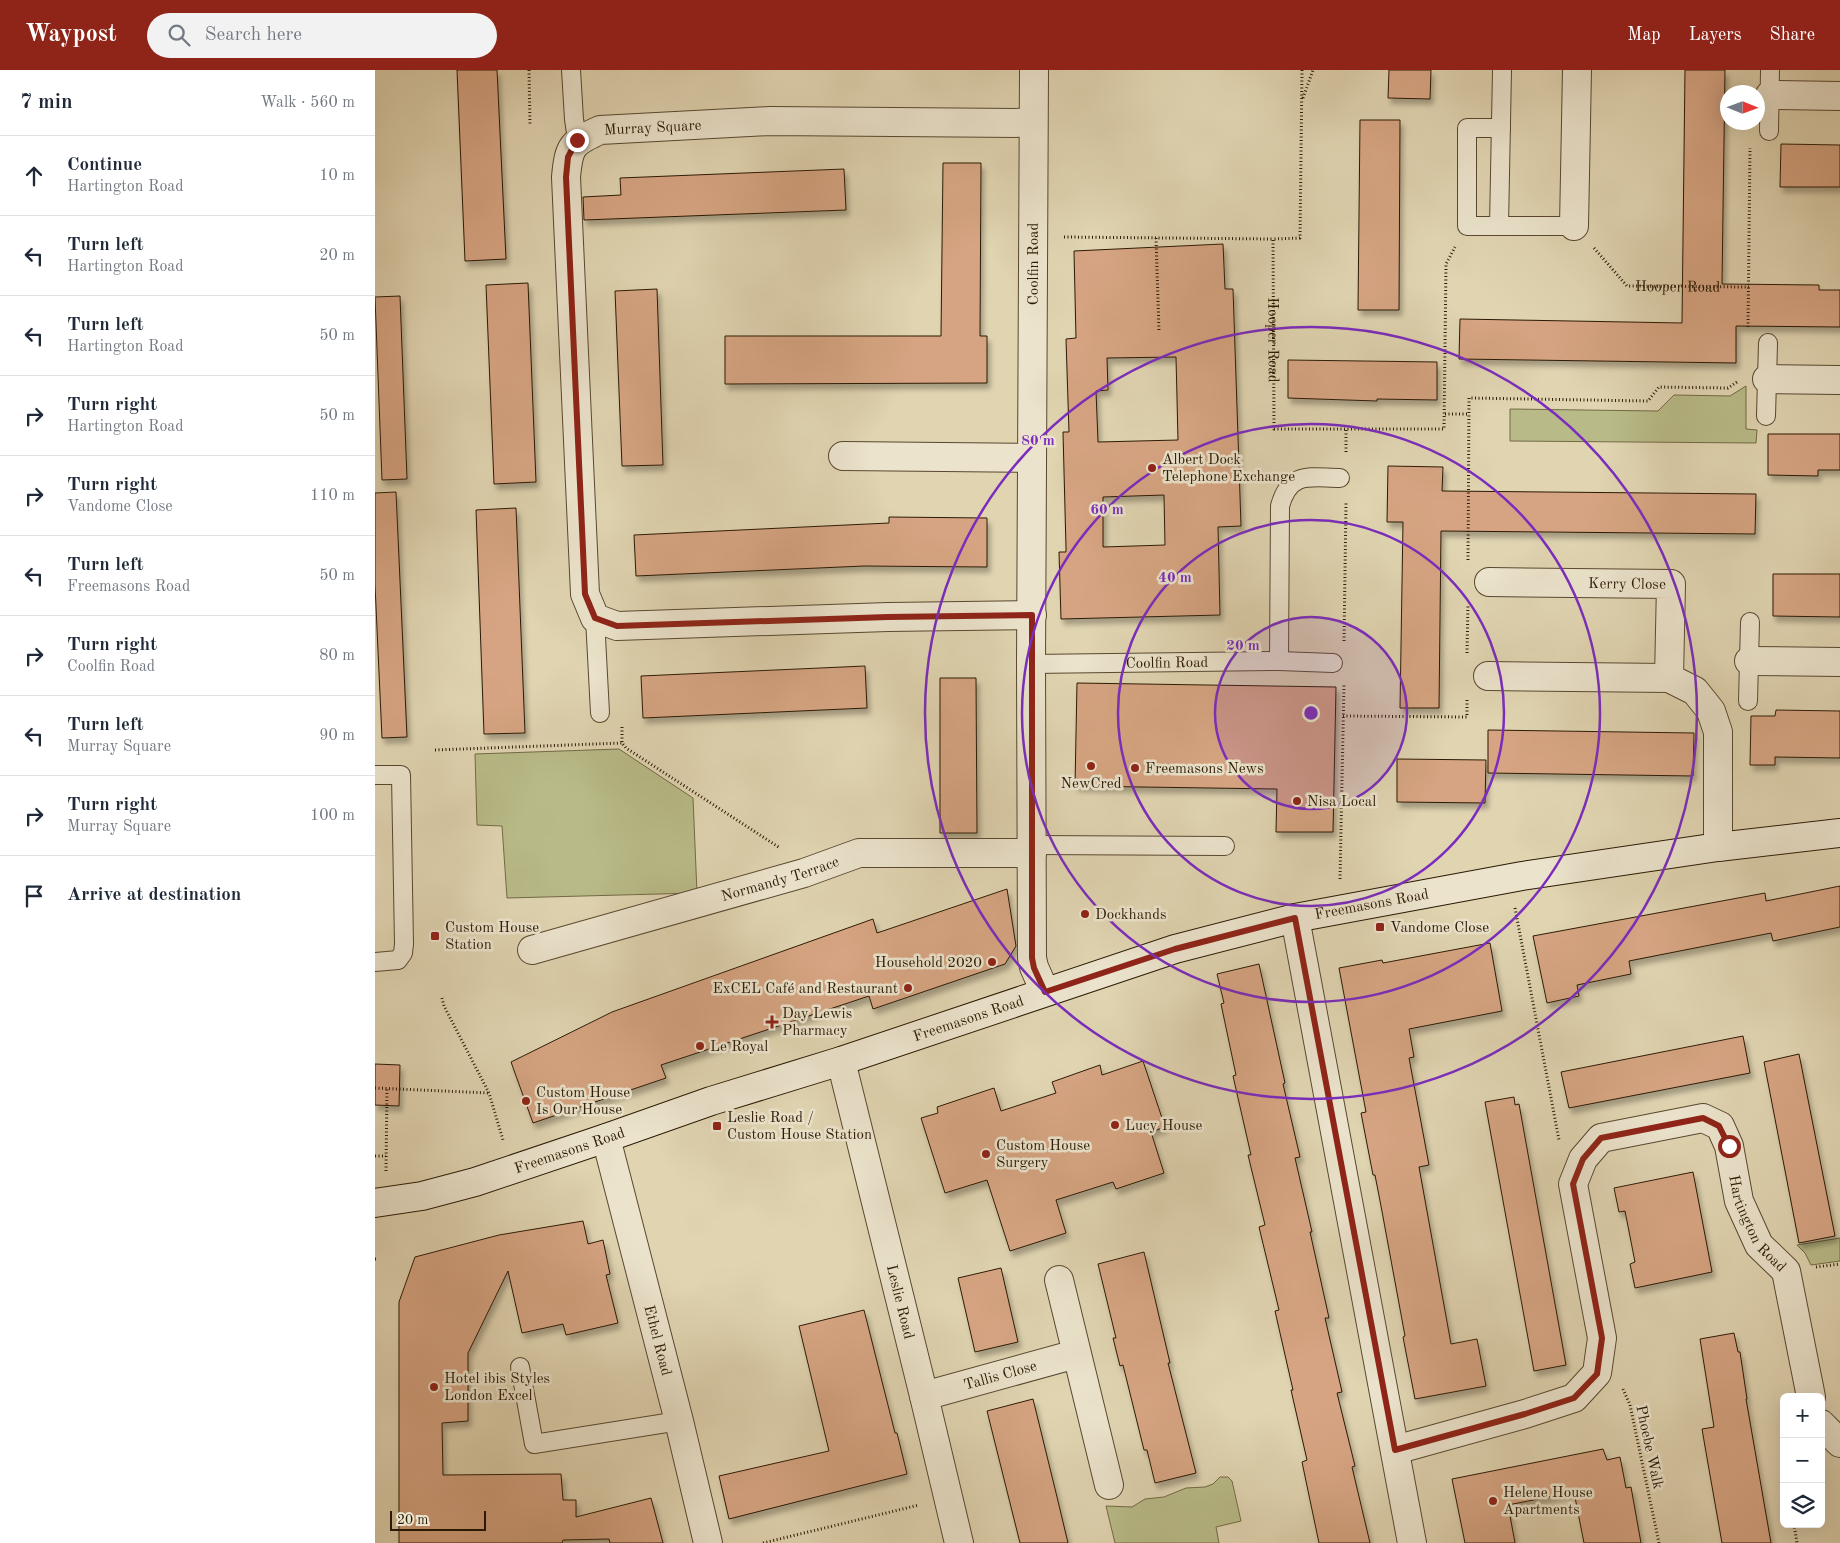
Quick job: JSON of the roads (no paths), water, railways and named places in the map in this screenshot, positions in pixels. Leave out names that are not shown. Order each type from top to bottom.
[{"type":"street","name":"Coolfin Road","points":[[1034,70],[1031,664],[1032,958],[1034,968],[1045,992]]},
{"type":"street","points":[[1574,226],[1577,70]]},
{"type":"street","points":[[1770,82],[1840,96]]},
{"type":"street","name":"Murray Square","points":[[577,140],[600,130],[770,121],[1033,123]]},
{"type":"street","points":[[577,140],[568,157],[567,187],[585,594],[595,618],[617,626],[888,617],[1032,615]]},
{"type":"street","points":[[1754,380],[1840,380]]},
{"type":"street","points":[[843,456],[1033,458]]},
{"type":"street","name":"Kerry Close","points":[[1489,582],[1671,584],[1669,678]]},
{"type":"street","points":[[1749,661],[1840,662]]},
{"type":"street","points":[[1488,676],[1669,678],[1695,691],[1711,711],[1718,732],[1718,847]]},
{"type":"street","name":"Freemasons Road","points":[[375,1203],[422,1196],[511,1170],[711,1101],[841,1061],[1175,949],[1295,918],[1510,878],[1718,847],[1840,833]]},
{"type":"street","name":"Normandy Terrace","points":[[532,950],[804,873],[859,853],[1032,849]]},
{"type":"street","points":[[1295,918],[1412,1543]]},
{"type":"street","name":"Leslie Road","points":[[841,1061],[959,1543]]},
{"type":"street","name":"Hartington Road","points":[[1395,1450],[1525,1414],[1574,1398],[1597,1374],[1602,1338],[1573,1184],[1583,1159],[1601,1138],[1703,1118],[1719,1126],[1729,1146],[1739,1201],[1759,1245],[1786,1271],[1810,1393]]},
{"type":"street","name":"Ethel Road","points":[[606,1138],[679,1421],[708,1543]]},
{"type":"street","points":[[1059,1280],[1109,1485]]},
{"type":"street","name":"Tallis Close","points":[[924,1396],[1076,1354]]},
{"type":"street","points":[[1825,1428],[1840,1443]]},
{"type":"lane","points":[[571,70],[573,119],[577,140]]},
{"type":"lane","points":[[1499,226],[1502,70]]},
{"type":"lane","points":[[1769,131],[1770,82]]},
{"type":"lane","points":[[1501,128],[1467,128],[1467,226],[1574,226]]},
{"type":"lane","points":[[1766,416],[1754,380],[1767,343]]},
{"type":"lane","points":[[1279,661],[1281,506],[1283,495],[1291,485],[1301,478],[1341,478]]},
{"type":"lane","points":[[595,618],[600,713]]},
{"type":"lane","points":[[1748,701],[1750,622]]},
{"type":"lane","name":"Coolfin Road","points":[[1031,664],[1279,661],[1333,663]]},
{"type":"lane","points":[[375,775],[401,775],[404,944],[403,953],[399,960],[375,962]]},
{"type":"lane","points":[[1032,849],[1225,846]]},
{"type":"lane","points":[[520,1367],[534,1444],[679,1421]]},
{"type":"place","name":"Albert Dock Telephone Exchange","points":[[1152,468]]},
{"type":"place","name":"NewCred","points":[[1091,766]]},
{"type":"place","name":"Freemasons News","points":[[1135,768]]},
{"type":"place","name":"Nisa Local","points":[[1297,801]]},
{"type":"place","name":"Dockhands","points":[[1085,914]]},
{"type":"place","name":"Vandome Close","points":[[1380,927]]},
{"type":"place","name":"Custom House Station","points":[[435,936]]},
{"type":"place","name":"Household 2020","points":[[992,962]]},
{"type":"place","name":"ExCEL Café and Restaurant","points":[[908,988]]},
{"type":"place","name":"Day Lewis Pharmacy","points":[[772,1022]]},
{"type":"place","name":"Le Royal","points":[[700,1046]]},
{"type":"place","name":"Custom House Is Our House","points":[[526,1101]]},
{"type":"place","name":"Lucy House","points":[[1115,1125]]},
{"type":"place","name":"Leslie Road / Custom House Station","points":[[717,1126]]},
{"type":"place","name":"Custom House Surgery","points":[[986,1154]]},
{"type":"place","name":"Hotel ibis Styles London Excel","points":[[434,1387]]},
{"type":"place","name":"Helene House Apartments","points":[[1493,1501]]}]
